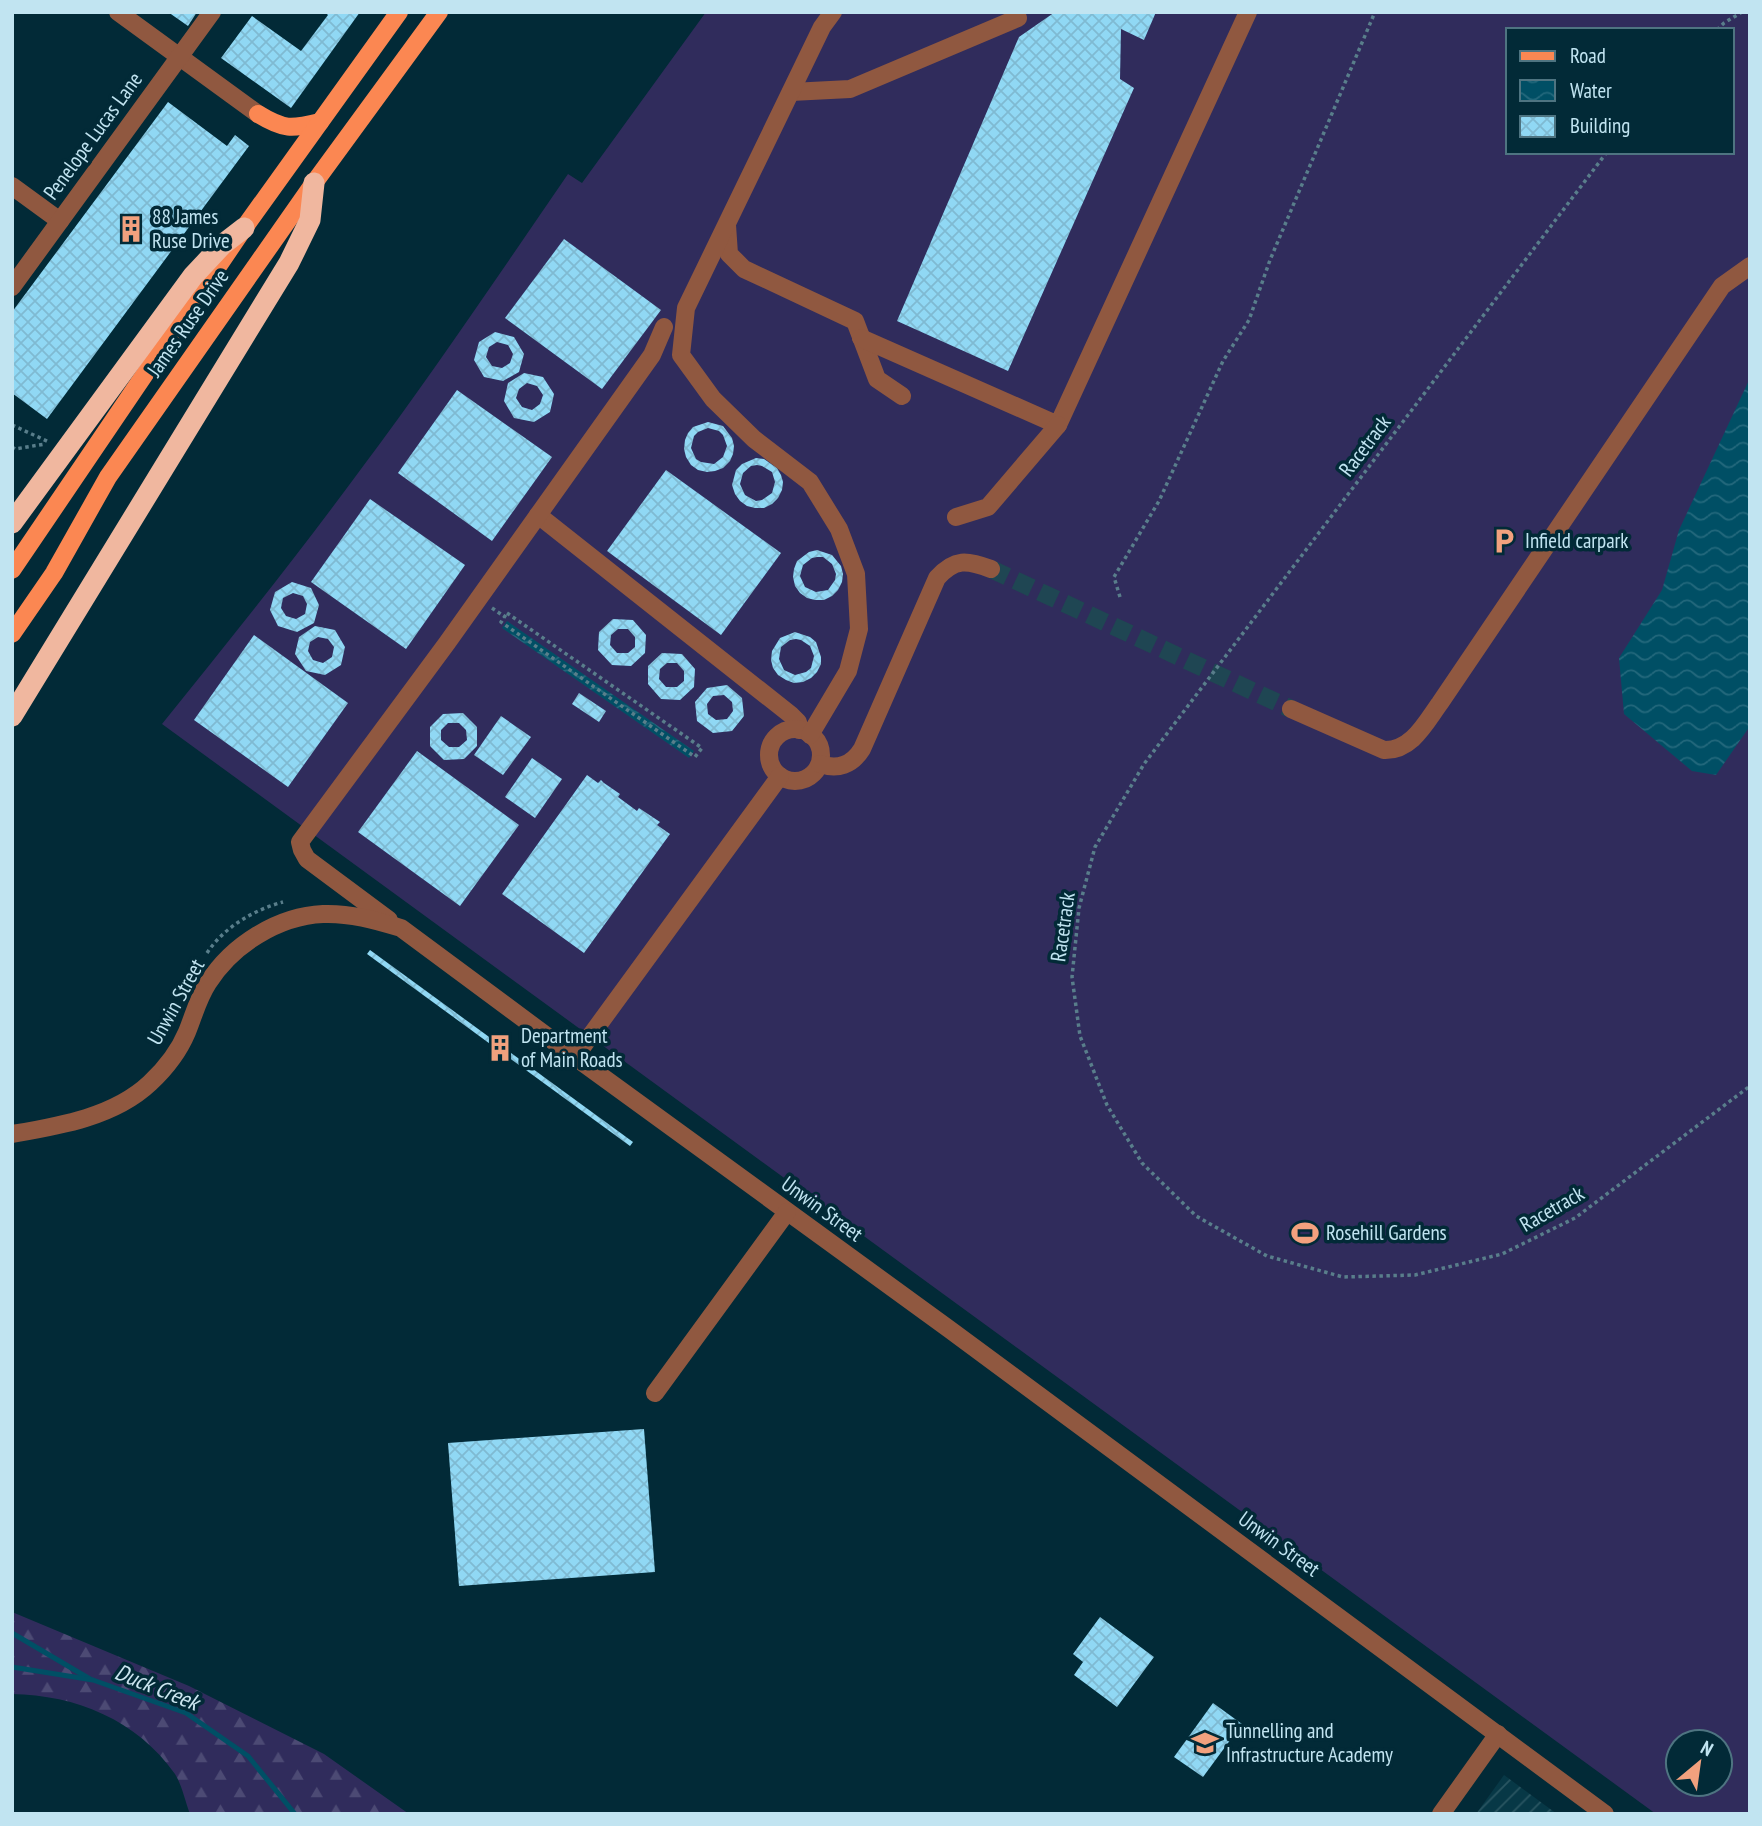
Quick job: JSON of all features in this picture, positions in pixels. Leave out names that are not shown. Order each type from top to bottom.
[{"type":"highway","points":[[12,716],[289,263],[310,220],[314,183]]},
{"type":"highway","points":[[12,523],[193,276],[222,244],[244,228]]},
{"type":"main road","name":"James Ruse Drive","points":[[12,570],[244,228],[399,12]]},
{"type":"main road","name":"James Ruse Drive","points":[[12,634],[54,573],[108,477],[314,183],[439,12]]},
{"type":"main road","points":[[258,114],[284,127],[294,128],[320,122]]},
{"type":"street","points":[[118,12],[258,114]]},
{"type":"street","name":"Penelope Lucas Lane","points":[[12,287],[212,12]]},
{"type":"street","points":[[805,732],[848,671],[859,629],[856,574],[839,529],[810,482],[754,439],[713,399],[681,355],[687,308],[822,27],[833,12]]},
{"type":"street","points":[[956,517],[988,507],[1058,425],[1248,12]]},
{"type":"street","points":[[791,92],[850,89],[1018,18]]},
{"type":"street","points":[[12,186],[60,221]]},
{"type":"street","points":[[727,225],[729,254],[744,269],[855,321],[877,379],[902,396]]},
{"type":"street","points":[[1291,709],[1384,750],[1392,750],[1410,742],[1440,703],[1722,286],[1750,266]]},
{"type":"street","points":[[401,928],[307,859],[300,842],[447,643],[652,355],[664,327]]},
{"type":"street","points":[[861,338],[1058,425]]},
{"type":"street","points":[[538,515],[798,722],[820,747],[820,764],[803,780],[787,780],[774,770],[770,762],[771,746],[776,738],[788,731],[805,732]]},
{"type":"street","points":[[820,764],[842,766],[857,757],[937,578],[955,563],[976,564],[991,569]]},
{"type":"street","points":[[575,1057],[780,776]]},
{"type":"street","name":"Unwin Street","points":[[14,1134],[71,1122],[102,1112],[124,1102],[149,1085],[176,1053],[208,982],[220,966],[260,933],[299,918],[321,914],[370,919],[401,928],[1605,1814]]},
{"type":"street","points":[[655,1392],[788,1212]]},
{"type":"street","points":[[1441,1814],[1499,1734]]},
{"type":"path","points":[[1120,597],[1114,577],[1159,501],[1223,361],[1249,320],[1270,260],[1375,12]]},
{"type":"path","points":[[1719,28],[1742,12]]},
{"type":"path","name":"Racetrack","points":[[1605,154],[1143,764],[1096,847],[1079,908],[1072,977],[1080,1036],[1107,1105],[1142,1163],[1196,1216],[1267,1256],[1343,1277],[1415,1275],[1502,1254],[1575,1218],[1750,1086]]},
{"type":"path","points":[[12,425],[51,443],[15,449],[12,447]]},
{"type":"path","points":[[508,613],[702,748],[695,757],[505,624],[501,622],[508,613]]},
{"type":"shaded area","points":[[1504,1775],[1557,1814],[1476,1814]]},
{"type":"green space","name":"Rosehill Gardens","points":[[706,12],[1750,12],[1750,1814],[1656,1814],[162,724],[288,566],[466,323],[568,174],[582,183]]},
{"type":"green space","points":[[12,1612],[189,1686],[324,1754],[409,1814],[190,1814],[175,1774],[160,1755],[124,1725],[103,1714],[59,1699],[12,1694]]},
{"type":"water","points":[[1750,378],[1750,726],[1716,775],[1692,771],[1624,714],[1619,658],[1662,590],[1679,530]]},
{"type":"water","points":[[507,621],[694,751],[689,758],[502,628]]},
{"type":"building","points":[[168,12],[197,12],[188,26]]},
{"type":"building","points":[[325,12],[360,12],[291,108],[221,58],[252,16],[301,51],[328,15]]},
{"type":"building","points":[[1055,12],[1156,12],[1144,40],[1121,29],[1120,79],[1134,88],[1008,371],[897,321],[1019,37]]},
{"type":"building","name":"88 James Ruse Drive","points":[[168,102],[227,146],[235,135],[249,146],[47,419],[12,393],[12,312]]},
{"type":"building","points":[[564,239],[661,310],[602,389],[505,318]]},
{"type":"building","points":[[495,332],[514,337],[524,354],[519,372],[503,381],[484,377],[474,360],[479,342]],"holes":[[[497,342],[508,345],[513,354],[510,363],[502,368],[492,366],[486,357],[489,347]]]},
{"type":"building","points":[[524,373],[543,377],[554,394],[550,412],[534,422],[514,418],[504,401],[508,383]],"holes":[[[527,383],[537,386],[543,395],[540,404],[532,410],[522,407],[516,398],[519,389]]]},
{"type":"building","points":[[457,390],[552,457],[492,541],[398,473]]},
{"type":"building","points":[[708,422],[723,426],[732,438],[733,454],[723,468],[707,472],[691,465],[684,449],[685,440],[693,427]],"holes":[[[708,428],[719,431],[727,446],[723,457],[714,464],[696,459],[691,448],[694,436]]]},
{"type":"building","points":[[756,458],[764,459],[777,468],[783,482],[782,490],[772,504],[755,508],[740,501],[732,485],[736,470]],"holes":[[[751,466],[762,466],[772,472],[775,482],[772,493],[756,501],[745,495],[740,484],[743,473]]]},
{"type":"building","points":[[666,470],[781,553],[721,635],[607,551]]},
{"type":"building","points":[[370,499],[465,565],[406,649],[311,582]]},
{"type":"building","points":[[817,550],[832,555],[841,566],[842,582],[838,590],[824,600],[807,598],[795,586],[793,577],[797,561],[809,552]],"holes":[[[823,557],[832,564],[835,580],[828,590],[816,592],[805,587],[800,576],[803,565],[812,558]]]},
{"type":"building","points":[[292,582],[311,588],[319,605],[314,623],[297,632],[278,626],[270,610],[275,592]],"holes":[[[293,593],[303,596],[307,604],[305,614],[296,619],[286,616],[281,608],[283,598]]]},
{"type":"building","points":[[613,619],[633,620],[646,635],[645,653],[631,666],[612,665],[598,650],[599,632]],"holes":[[[618,629],[628,629],[635,637],[635,647],[628,653],[617,653],[610,645],[611,635]]]},
{"type":"building","points":[[315,626],[335,630],[345,647],[341,665],[325,675],[306,671],[295,654],[299,637]],"holes":[[[318,637],[328,639],[334,647],[332,657],[323,663],[313,660],[308,651],[310,642]]]},
{"type":"building","points":[[795,632],[816,642],[821,664],[811,678],[794,683],[778,675],[771,660],[772,651],[780,638]],"holes":[[[790,640],[801,640],[810,646],[814,656],[811,668],[795,675],[784,670],[779,659],[781,647]]]},
{"type":"building","points":[[254,635],[348,703],[288,787],[194,720]]},
{"type":"building","points":[[662,653],[682,654],[695,669],[694,687],[680,700],[661,699],[648,684],[648,666]],"holes":[[[667,663],[677,663],[684,671],[684,681],[677,687],[666,687],[659,679],[660,669]]]},
{"type":"building","points":[[727,685],[742,698],[744,716],[732,731],[713,733],[697,721],[695,702],[707,688]],"holes":[[[724,695],[732,702],[733,711],[727,719],[716,720],[708,714],[707,704],[713,696]]]},
{"type":"building","points":[[579,693],[606,711],[599,722],[572,704]]},
{"type":"building","points":[[463,713],[477,727],[477,746],[464,759],[444,760],[430,746],[430,727],[443,714]],"holes":[[[448,723],[459,723],[466,730],[467,740],[459,747],[449,747],[441,740],[441,730]]]},
{"type":"building","points":[[501,716],[531,737],[503,775],[474,755]]},
{"type":"building","points":[[417,751],[519,825],[460,906],[358,832]]},
{"type":"building","points":[[532,758],[562,779],[535,818],[505,797]]},
{"type":"building","points":[[587,775],[598,783],[601,780],[637,811],[639,808],[660,822],[657,825],[670,834],[584,953],[502,894]]},
{"type":"building","name":"Department of Main Roads","points":[[370,950],[633,1142],[630,1146],[367,954]]},
{"type":"building","points":[[644,1429],[655,1572],[459,1586],[448,1443]]},
{"type":"building","points":[[1100,1617],[1154,1657],[1117,1707],[1074,1675],[1083,1662],[1073,1654]]},
{"type":"building","points":[[1213,1703],[1242,1724],[1203,1777],[1174,1757]]},
{"type":"waterway","points":[[12,1633],[90,1679]]},
{"type":"waterway","name":"Duck Creek","points":[[12,1667],[93,1680],[186,1713],[248,1756],[295,1814]]},
{"type":"tunnel","points":[[991,569],[1291,709]]},
{"type":"place","name":"88 James Ruse Drive","points":[[131,229]]},
{"type":"place","name":"Infield carpark","points":[[1504,541]]},
{"type":"place","name":"Department of Main Roads","points":[[500,1048]]},
{"type":"place","name":"Rosehill Gardens","points":[[1305,1233]]},
{"type":"place","name":"Tunnelling and Infrastructure Academy","points":[[1205,1743]]}]
